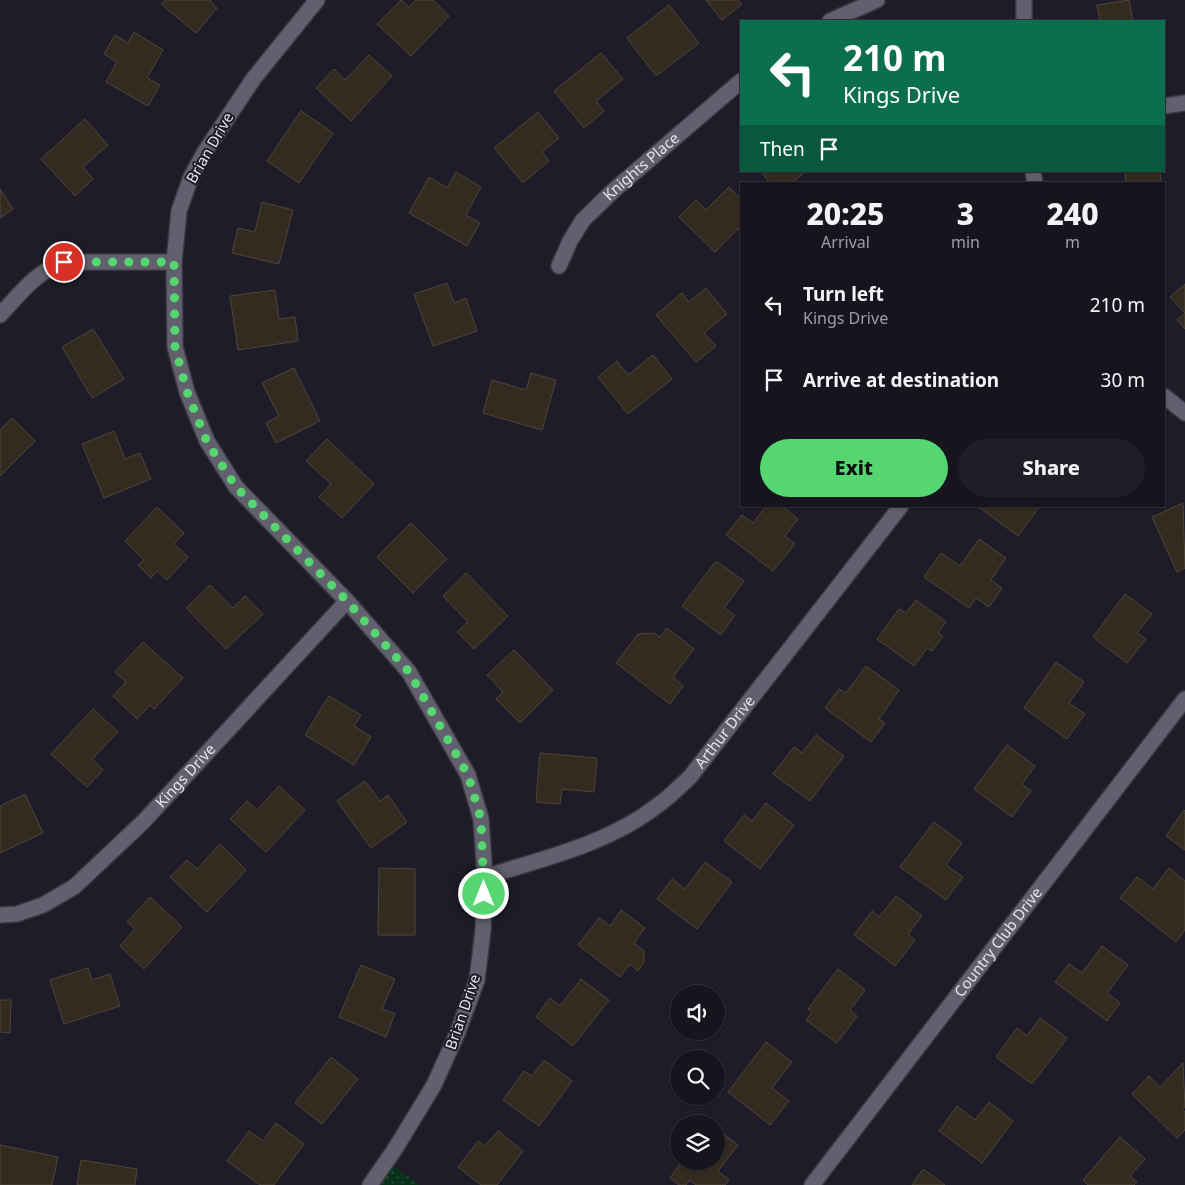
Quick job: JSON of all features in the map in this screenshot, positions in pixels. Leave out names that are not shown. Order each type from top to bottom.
[{"type":"street","name":"Brian Drive","points":[[317,0],[254,78],[191,177],[179,211],[174,262],[175,347],[187,392],[207,442],[236,487],[347,601],[409,672],[468,775],[481,819],[484,877],[483,930],[477,980],[457,1034],[434,1085],[395,1150],[370,1185]]},
{"type":"street","points":[[832,20],[878,0]]},
{"type":"street","points":[[1024,0],[1024,20]]},
{"type":"street","name":"Knights Place","points":[[559,266],[570,241],[583,220],[614,190],[740,82]]},
{"type":"street","points":[[1165,106],[1185,102]]},
{"type":"street","points":[[0,315],[36,277],[50,266],[64,262],[174,262]]},
{"type":"street","points":[[1165,397],[1185,413]]},
{"type":"street","name":"Arthur Drive","points":[[484,877],[586,845],[625,826],[664,800],[690,777],[901,507]]},
{"type":"street","name":"Kings Drive","points":[[0,915],[17,914],[43,905],[74,887],[144,821],[347,601]]},
{"type":"street","name":"Country Club Drive","points":[[812,1185],[1185,699]]},
{"type":"green space","points":[[387,1161],[419,1185],[370,1185]]},
{"type":"building","points":[[165,0],[211,0],[217,8],[196,33],[161,4]]},
{"type":"building","points":[[401,0],[409,7],[416,0],[433,0],[449,16],[411,56],[377,24]]},
{"type":"building","points":[[706,0],[738,0],[742,4],[722,20]]},
{"type":"building","points":[[1129,0],[1133,20],[1100,20],[1097,5]]},
{"type":"building","points":[[669,5],[699,43],[656,76],[627,38]]},
{"type":"building","points":[[134,32],[163,50],[147,78],[160,85],[148,106],[106,82],[117,62],[104,54],[115,35],[128,43]]},
{"type":"building","points":[[601,53],[623,79],[596,101],[604,111],[584,128],[554,91]]},
{"type":"building","points":[[369,55],[392,76],[351,121],[316,88],[334,69],[345,80]]},
{"type":"building","points":[[301,111],[333,133],[299,183],[267,161]]},
{"type":"building","points":[[538,112],[559,138],[542,152],[549,161],[523,183],[494,148]]},
{"type":"building","points":[[85,119],[108,145],[83,167],[93,179],[75,196],[41,159]]},
{"type":"building","points":[[456,172],[481,187],[466,215],[480,223],[467,246],[409,213],[429,177],[447,188]]},
{"type":"building","points":[[761,172],[805,172],[793,182],[769,182]]},
{"type":"building","points":[[1125,172],[1160,172],[1161,182],[1126,182]]},
{"type":"building","points":[[729,187],[740,198],[740,227],[715,252],[679,217],[696,200],[706,210]]},
{"type":"building","points":[[0,189],[13,209],[0,218]]},
{"type":"building","points":[[262,202],[293,210],[279,264],[232,253],[238,228],[255,232]]},
{"type":"building","points":[[447,283],[454,303],[466,298],[477,331],[433,346],[414,294]]},
{"type":"building","points":[[1185,284],[1185,313],[1170,297]]},
{"type":"building","points":[[706,288],[727,314],[704,333],[716,346],[696,362],[656,315],[682,293],[689,302]]},
{"type":"building","points":[[275,290],[279,319],[295,317],[298,341],[238,350],[230,296]]},
{"type":"building","points":[[1185,313],[1185,329],[1177,320]]},
{"type":"building","points":[[93,329],[124,379],[92,398],[62,347]]},
{"type":"building","points":[[653,355],[672,379],[628,414],[598,377],[617,361],[628,375]]},
{"type":"building","points":[[294,368],[320,421],[276,443],[266,423],[279,416],[262,383]]},
{"type":"building","points":[[531,373],[556,380],[542,430],[483,413],[492,380],[526,390]]},
{"type":"building","points":[[12,418],[35,441],[0,476],[0,430]]},
{"type":"building","points":[[114,431],[125,459],[140,453],[151,479],[104,498],[82,444]]},
{"type":"building","points":[[327,439],[374,484],[342,518],[319,497],[331,484],[306,461]]},
{"type":"building","points":[[1183,503],[1185,568],[1177,572],[1152,517]]},
{"type":"building","points":[[157,507],[184,533],[174,544],[188,557],[167,580],[157,571],[151,578],[138,565],[144,560],[125,541]]},
{"type":"building","points":[[765,507],[783,507],[798,519],[785,536],[795,544],[773,571],[726,535],[742,515],[753,523]]},
{"type":"building","points":[[978,507],[1039,507],[1018,536]]},
{"type":"building","points":[[411,523],[447,559],[413,593],[377,557]]},
{"type":"building","points":[[979,539],[1006,558],[991,580],[1002,588],[989,607],[976,598],[969,608],[924,577],[941,553],[960,566]]},
{"type":"building","points":[[716,561],[744,581],[724,608],[735,615],[721,635],[682,606]]},
{"type":"building","points":[[466,573],[508,616],[474,649],[457,632],[468,622],[443,596]]},
{"type":"building","points":[[210,585],[233,608],[245,596],[263,614],[226,649],[186,608]]},
{"type":"building","points":[[1125,594],[1152,614],[1137,633],[1146,639],[1127,663],[1093,637]]},
{"type":"building","points":[[916,600],[946,622],[938,633],[943,636],[932,651],[927,648],[914,666],[877,639],[899,609],[906,613]]},
{"type":"building","points":[[667,628],[694,649],[673,677],[683,686],[670,704],[616,663],[638,634],[654,633],[660,637]]},
{"type":"building","points":[[143,642],[183,678],[154,709],[150,705],[137,719],[113,696],[126,682],[115,672]]},
{"type":"building","points":[[514,650],[553,690],[520,723],[496,699],[503,692],[487,675]]},
{"type":"building","points":[[1056,662],[1084,682],[1069,703],[1085,714],[1067,739],[1024,708]]},
{"type":"building","points":[[866,666],[899,690],[879,719],[885,723],[871,742],[825,708],[839,689],[846,693]]},
{"type":"building","points":[[329,696],[361,715],[354,726],[371,737],[354,765],[305,735]]},
{"type":"building","points":[[93,709],[118,732],[92,759],[103,770],[87,787],[51,754]]},
{"type":"building","points":[[816,735],[844,756],[810,801],[773,774],[794,747],[802,753]]},
{"type":"building","points":[[1007,745],[1035,766],[1022,784],[1031,791],[1012,817],[974,789]]},
{"type":"building","points":[[540,753],[597,758],[594,792],[562,789],[560,804],[536,802]]},
{"type":"building","points":[[365,781],[380,801],[388,795],[407,822],[371,848],[337,801]]},
{"type":"building","points":[[279,786],[305,810],[266,852],[230,819],[247,801],[257,810]]},
{"type":"building","points":[[25,794],[43,833],[0,853],[0,806]]},
{"type":"building","points":[[766,803],[794,825],[760,869],[724,841],[744,815],[752,821]]},
{"type":"building","points":[[1185,811],[1185,850],[1166,836]]},
{"type":"building","points":[[934,822],[962,843],[946,865],[963,877],[946,900],[900,867]]},
{"type":"building","points":[[220,844],[246,870],[207,912],[170,877],[187,860],[197,869]]},
{"type":"building","points":[[705,862],[732,882],[697,929],[657,899],[672,879],[685,889]]},
{"type":"building","points":[[379,868],[415,869],[415,935],[378,935]]},
{"type":"building","points":[[1169,868],[1185,881],[1185,930],[1176,942],[1120,898],[1137,877],[1153,889]]},
{"type":"building","points":[[896,896],[922,916],[908,934],[915,940],[895,966],[854,935],[872,911],[879,917]]},
{"type":"building","points":[[150,897],[182,927],[144,969],[120,946],[135,929],[127,922]]},
{"type":"building","points":[[621,910],[645,928],[634,943],[644,951],[644,962],[638,971],[630,964],[620,977],[578,945],[599,918],[610,926]]},
{"type":"building","points":[[1102,946],[1128,965],[1107,993],[1120,1003],[1107,1021],[1055,982],[1069,964],[1082,973]]},
{"type":"building","points":[[361,965],[395,979],[382,1009],[395,1014],[386,1037],[339,1017]]},
{"type":"building","points":[[88,968],[92,980],[110,974],[120,1006],[64,1024],[50,980]]},
{"type":"building","points":[[838,969],[865,990],[850,1010],[857,1016],[837,1043],[806,1020],[812,1012],[808,1009]]},
{"type":"building","points":[[581,979],[609,1000],[573,1046],[536,1017],[550,998],[560,1006]]},
{"type":"building","points":[[0,1000],[11,1000],[10,1033],[0,1032]]},
{"type":"building","points":[[1040,1018],[1067,1038],[1032,1084],[996,1057],[1017,1028],[1027,1036]]},
{"type":"building","points":[[766,1042],[792,1062],[772,1088],[789,1101],[770,1125],[728,1092]]},
{"type":"building","points":[[331,1057],[358,1079],[322,1124],[295,1103]]},
{"type":"building","points":[[544,1060],[572,1081],[539,1126],[503,1100],[524,1071],[532,1076]]},
{"type":"building","points":[[1183,1063],[1185,1107],[1182,1109],[1185,1112],[1185,1130],[1177,1138],[1132,1094],[1149,1076],[1160,1087]]},
{"type":"building","points":[[989,1102],[1013,1121],[982,1163],[939,1131],[957,1106],[975,1120]]},
{"type":"building","points":[[276,1123],[304,1144],[274,1185],[260,1185],[227,1161],[249,1131],[263,1141]]},
{"type":"building","points":[[498,1131],[523,1151],[497,1185],[481,1185],[458,1167],[478,1141],[485,1146]]},
{"type":"building","points":[[725,1135],[738,1145],[725,1162]]},
{"type":"building","points":[[1120,1137],[1145,1159],[1130,1176],[1137,1182],[1134,1185],[1088,1185],[1083,1180]]},
{"type":"building","points":[[0,1145],[58,1157],[52,1185],[0,1185]]},
{"type":"building","points":[[81,1160],[137,1169],[135,1185],[77,1185]]},
{"type":"building","points":[[923,1169],[945,1185],[912,1185]]},
{"type":"building","points":[[676,1170],[719,1170],[729,1180],[725,1185],[696,1185],[690,1180],[686,1185],[679,1185],[670,1178]]},
{"type":"route","points":[[64,262],[174,262],[175,347],[187,392],[207,442],[236,487],[347,601],[409,672],[468,775],[481,819],[484,894]]}]
